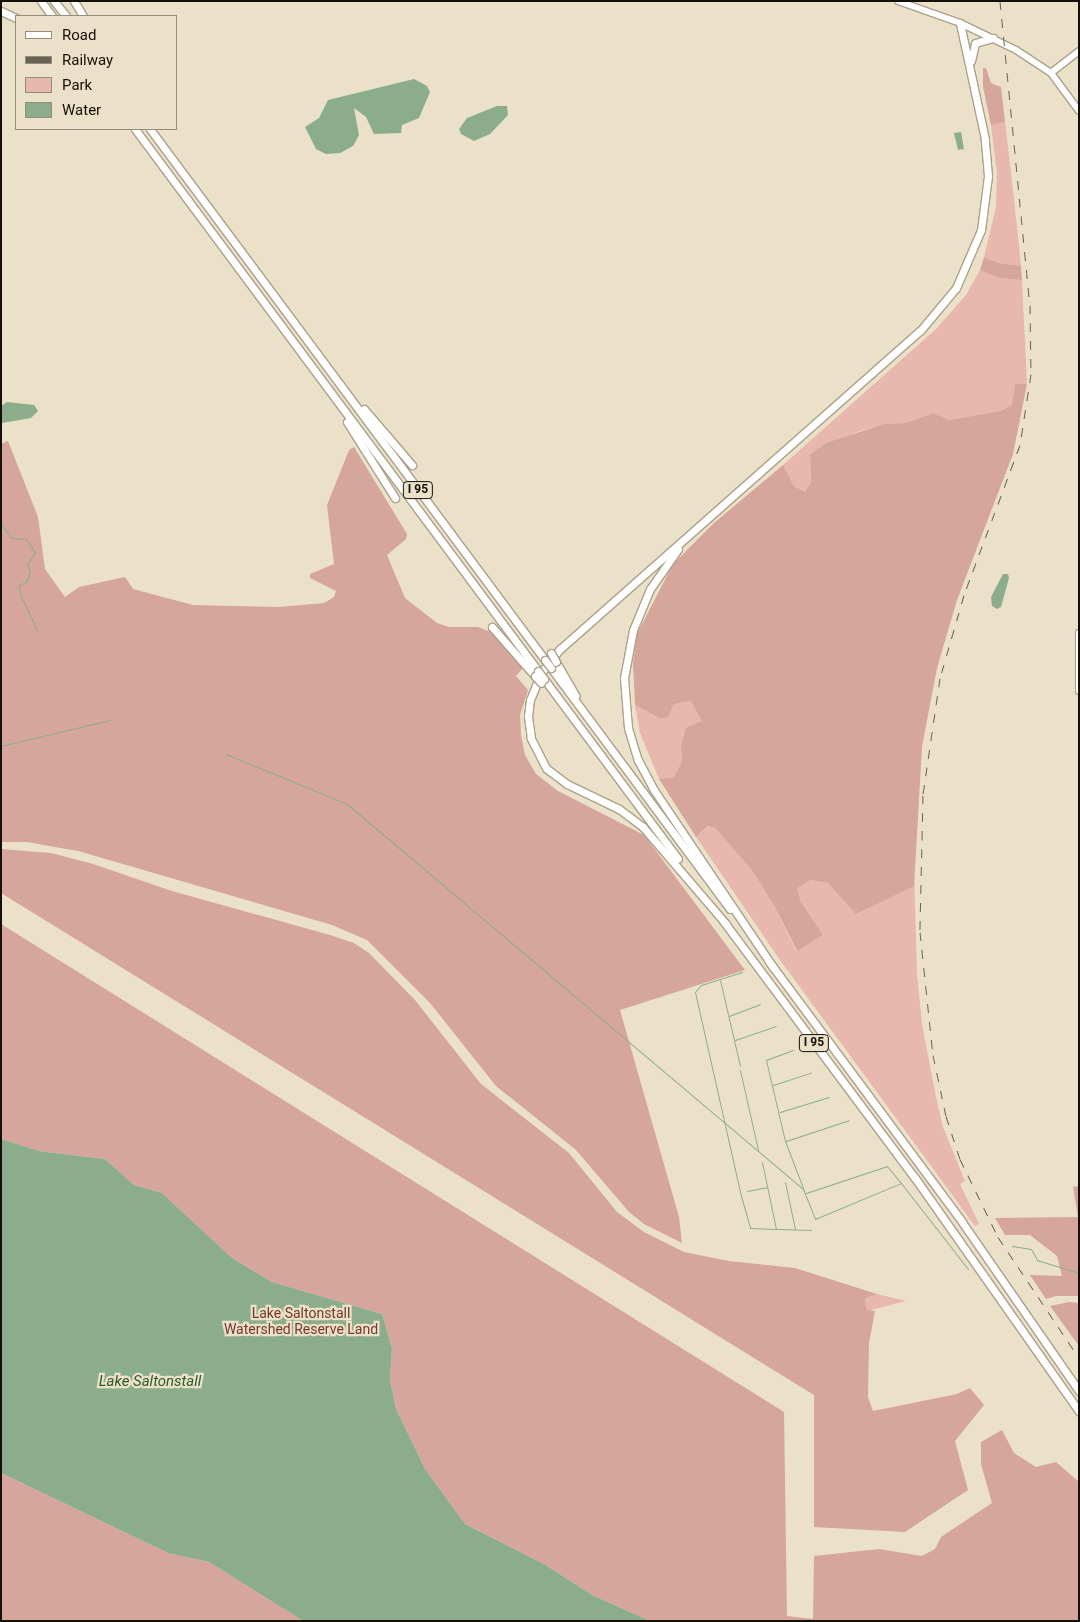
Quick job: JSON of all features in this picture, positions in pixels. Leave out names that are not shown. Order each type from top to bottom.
[{"type":"highway","points":[[41,1],[51,15]]},
{"type":"highway","points":[[54,1],[65,15]]},
{"type":"highway","points":[[74,1],[82,15]]},
{"type":"highway","points":[[1,11],[15,18]]},
{"type":"highway","points":[[726,924],[643,827],[619,809],[567,784],[546,768],[529,733],[528,716],[532,694],[541,673],[560,649],[910,340],[946,302],[973,253],[986,204],[987,158],[960,23]]},
{"type":"highway","points":[[970,71],[974,45],[982,39],[993,38]]},
{"type":"highway","points":[[773,967],[654,790],[638,760],[624,704],[629,645],[645,598],[674,553],[922,334],[958,289],[979,247],[990,195],[988,138],[976,97]]},
{"type":"highway","name":"I 95","points":[[136,130],[536,673],[613,773],[915,1178],[1079,1411]]},
{"type":"highway","name":"I 95","points":[[152,130],[545,660],[553,665],[587,716],[962,1222],[1079,1391]]},
{"type":"highway","points":[[292,319],[412,464]]},
{"type":"highway","points":[[330,391],[395,498]]},
{"type":"highway","points":[[492,627],[536,673]]},
{"type":"highway","points":[[550,653],[553,665]]},
{"type":"main road","points":[[898,1],[960,23],[993,38],[1051,73],[1079,111]]},
{"type":"main road","points":[[1051,73],[1079,51]]},
{"type":"main road","points":[[1079,633],[1079,691]]},
{"type":"green space","points":[[1005,122],[1021,266],[998,263],[984,257],[996,207],[997,173],[991,125]]},
{"type":"green space","points":[[980,270],[999,278],[1022,280],[1027,384],[1015,384],[1012,406],[1001,411],[949,420],[933,413],[906,423],[884,424],[854,433],[810,455],[811,482],[805,492],[794,486],[783,465],[936,329],[966,295]]},
{"type":"green space","points":[[933,567],[914,867],[917,974],[922,1024],[936,1097],[943,1127],[965,1181],[960,1184],[979,1224],[975,1226],[780,960],[696,837],[709,826],[715,828],[751,869],[775,907],[796,951],[823,935],[801,902],[797,887],[810,880],[828,883],[842,898],[867,908],[681,747],[682,761],[674,777],[659,779],[640,733],[635,705],[661,719],[668,717],[674,704],[691,701]]},
{"type":"green space","points":[[877,1294],[906,1301],[867,1311],[865,1299]]},
{"type":"shaded area","points":[[983,68],[986,68],[991,83],[1001,87],[1005,122],[991,125],[983,87]]},
{"type":"shaded area","points":[[984,257],[998,263],[1021,266],[1022,280],[999,278],[980,270]]},
{"type":"shaded area","points":[[1015,384],[1027,384],[1013,454],[957,600],[937,668],[922,747],[914,886],[856,914],[828,883],[810,880],[797,888],[801,902],[823,935],[797,951],[775,907],[751,869],[715,828],[708,826],[696,837],[659,779],[674,777],[682,761],[681,747],[686,728],[702,721],[691,701],[674,704],[668,717],[661,719],[635,705],[633,663],[637,634],[673,564],[714,523],[783,465],[794,486],[805,492],[811,482],[810,455],[826,443],[884,424],[906,423],[933,413],[949,420],[1001,411],[1012,405]]},
{"type":"shaded area","points":[[8,441],[38,517],[45,569],[65,597],[79,587],[125,577],[133,589],[193,605],[279,607],[324,603],[334,597],[336,591],[310,578],[310,574],[334,564],[327,505],[349,450],[354,447],[407,534],[406,539],[387,555],[405,598],[437,623],[449,627],[478,627],[491,632],[523,668],[516,676],[528,690],[520,715],[521,735],[525,755],[536,774],[558,791],[644,835],[745,970],[620,1010],[679,1217],[682,1243],[644,1224],[629,1212],[576,1150],[496,1086],[430,1003],[367,940],[332,925],[78,851],[27,842],[1,842],[1,444]]},
{"type":"shaded area","points":[[1,849],[51,853],[93,864],[172,891],[354,943],[369,953],[415,1000],[481,1084],[569,1153],[617,1212],[644,1232],[684,1252],[729,1261],[795,1268],[877,1294],[865,1299],[867,1310],[875,1311],[869,1343],[868,1397],[873,1411],[957,1394],[970,1388],[984,1405],[955,1441],[968,1490],[905,1532],[814,1527],[814,1395],[1,893]]},
{"type":"shaded area","points":[[1,924],[784,1412],[787,1616],[813,1619],[814,1556],[879,1549],[922,1556],[935,1549],[941,1537],[992,1503],[981,1464],[981,1442],[1002,1430],[1014,1453],[1036,1467],[1056,1462],[1079,1482],[1079,1621],[650,1621],[592,1595],[544,1564],[465,1524],[425,1469],[396,1409],[390,1380],[392,1348],[382,1314],[272,1282],[232,1258],[162,1193],[134,1185],[105,1159],[39,1151],[1,1139]]},
{"type":"shaded area","points":[[1079,1186],[1079,1296],[1056,1296],[1046,1299],[1030,1275],[1062,1276],[1057,1256],[1030,1235],[1005,1235],[995,1218],[1078,1217],[1073,1187]]},
{"type":"shaded area","points":[[1069,1302],[1079,1303],[1079,1346],[1050,1306]]},
{"type":"shaded area","points":[[1,1473],[168,1553],[209,1562],[303,1621],[1,1621]]},
{"type":"water","points":[[414,79],[427,86],[430,92],[419,118],[402,125],[401,133],[374,134],[366,117],[354,108],[359,135],[353,146],[340,153],[326,154],[316,149],[305,127],[319,118],[328,100]]},
{"type":"water","points":[[497,106],[507,106],[508,115],[490,134],[474,141],[461,134],[459,129],[467,118]]},
{"type":"water","points":[[961,132],[964,149],[958,150],[954,133]]},
{"type":"water","points":[[7,402],[34,405],[38,411],[31,418],[2,423],[1,406]]},
{"type":"water","points":[[1003,574],[1008,574],[1009,578],[1001,607],[997,609],[992,606],[991,597]]},
{"type":"water","name":"Lake Saltonstall","points":[[1,1139],[39,1151],[105,1159],[134,1185],[162,1193],[232,1258],[272,1282],[382,1314],[392,1348],[390,1380],[396,1409],[425,1469],[465,1524],[544,1564],[592,1595],[650,1621],[303,1621],[209,1562],[168,1553],[1,1473]]},
{"type":"waterway","points":[[1,524],[12,538],[26,539],[35,553],[27,564],[30,571],[26,582],[19,585],[20,594],[38,632]]},
{"type":"waterway","points":[[1,746],[110,720]]},
{"type":"waterway","points":[[226,754],[347,804],[803,1189],[815,1219],[901,1183],[968,1269]]},
{"type":"waterway","points":[[742,972],[701,985],[695,992],[741,1196],[750,1228],[811,1230]]},
{"type":"waterway","points":[[720,980],[740,1066]]},
{"type":"waterway","points":[[729,1016],[760,1004]]},
{"type":"waterway","points":[[735,1040],[776,1026]]},
{"type":"waterway","points":[[793,1050],[766,1060],[785,1141],[803,1188]]},
{"type":"waterway","points":[[740,1070],[758,1150]]},
{"type":"waterway","points":[[773,1085],[811,1073]]},
{"type":"waterway","points":[[780,1112],[829,1097]]},
{"type":"waterway","points":[[786,1141],[849,1120]]},
{"type":"waterway","points":[[762,1162],[776,1229]]},
{"type":"waterway","points":[[806,1193],[887,1166],[901,1183]]},
{"type":"waterway","points":[[785,1182],[795,1229]]},
{"type":"waterway","points":[[747,1191],[767,1187]]},
{"type":"waterway","points":[[1012,1246],[1031,1249],[1037,1260],[1079,1273]]},
{"type":"railway","points":[[1000,1],[1030,305],[1031,374],[1020,445],[964,595],[940,678],[923,795],[920,932],[933,1055],[946,1116],[960,1159],[998,1237],[1079,1358]]},
{"type":"park label","name":"Lake Saltonstall Watershed Reserve Land","points":[[301,1322]]}]
